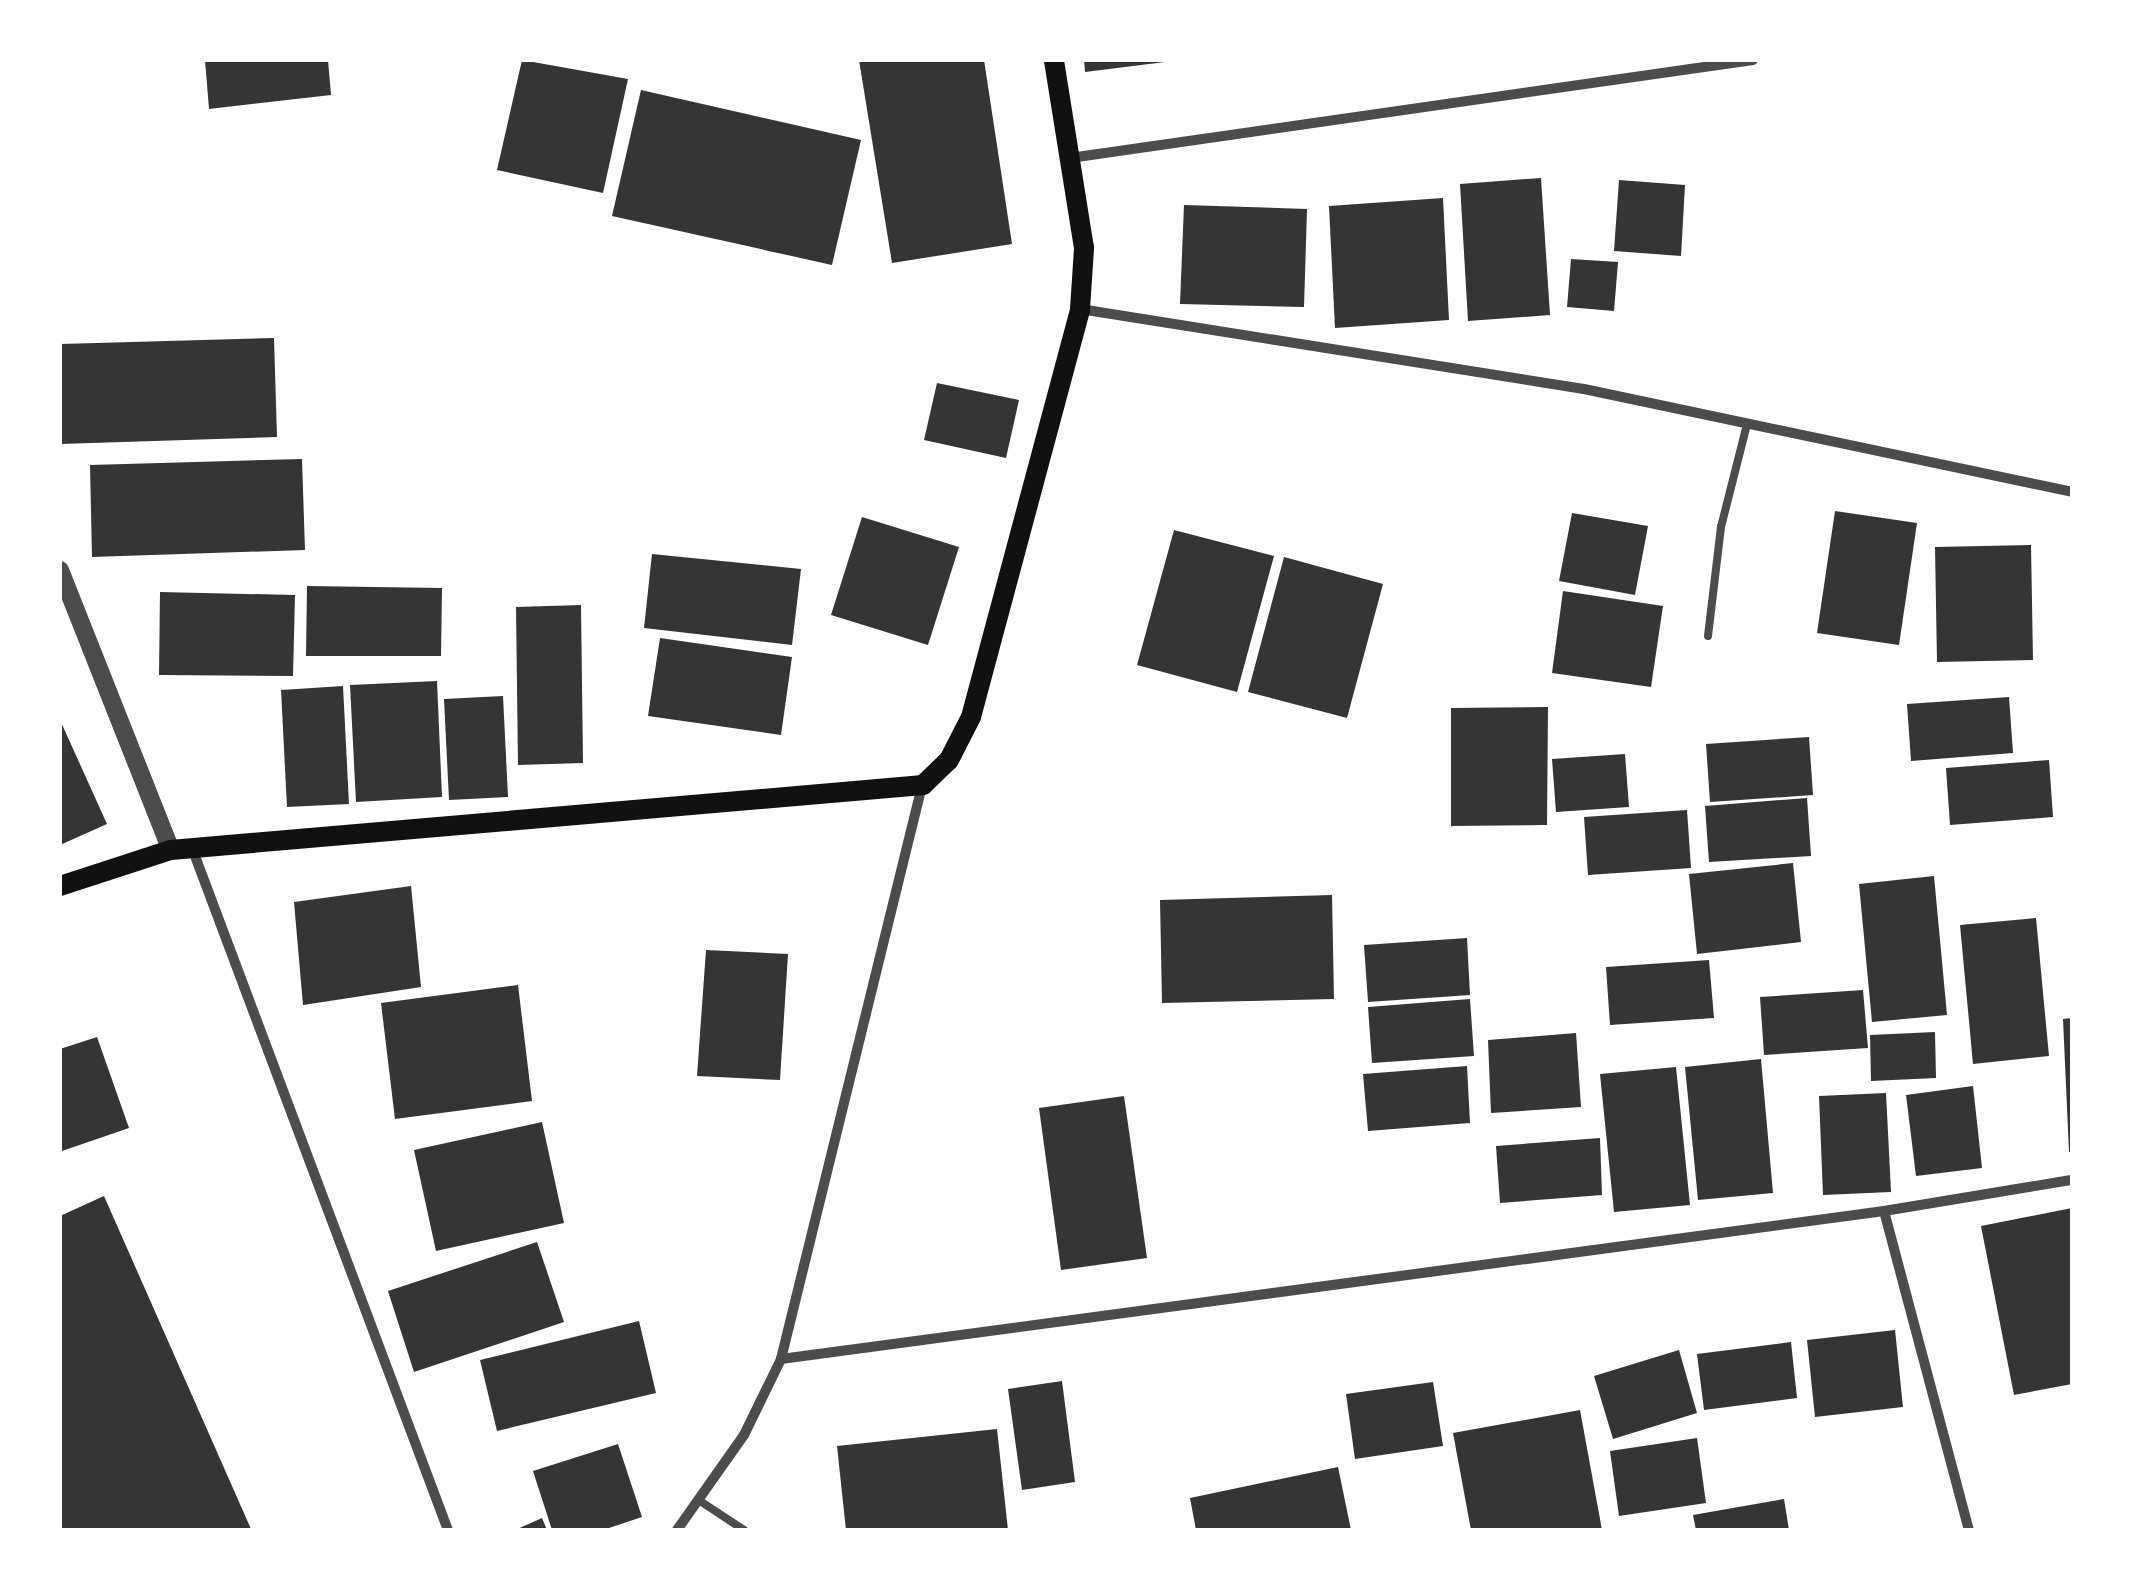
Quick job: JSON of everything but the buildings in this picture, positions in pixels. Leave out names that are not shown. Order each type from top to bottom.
[{"type":"main road","points":[[60,886],[182,849],[922,785],[949,760],[972,718],[1080,309],[1084,248],[1054,60]]},
{"type":"street","points":[[1070,158],[1753,60]]},
{"type":"street","points":[[1080,309],[1584,389],[2072,492]]},
{"type":"street","points":[[60,570],[182,849],[448,1530]]},
{"type":"street","points":[[677,1530],[744,1436],[780,1359],[922,785]]},
{"type":"street","points":[[780,1359],[1884,1211],[2072,1180]]},
{"type":"street","points":[[1884,1211],[1969,1530]]},
{"type":"lane","points":[[1708,636],[1721,527],[1748,424]]},
{"type":"lane","points":[[700,1501],[744,1530]]}]
